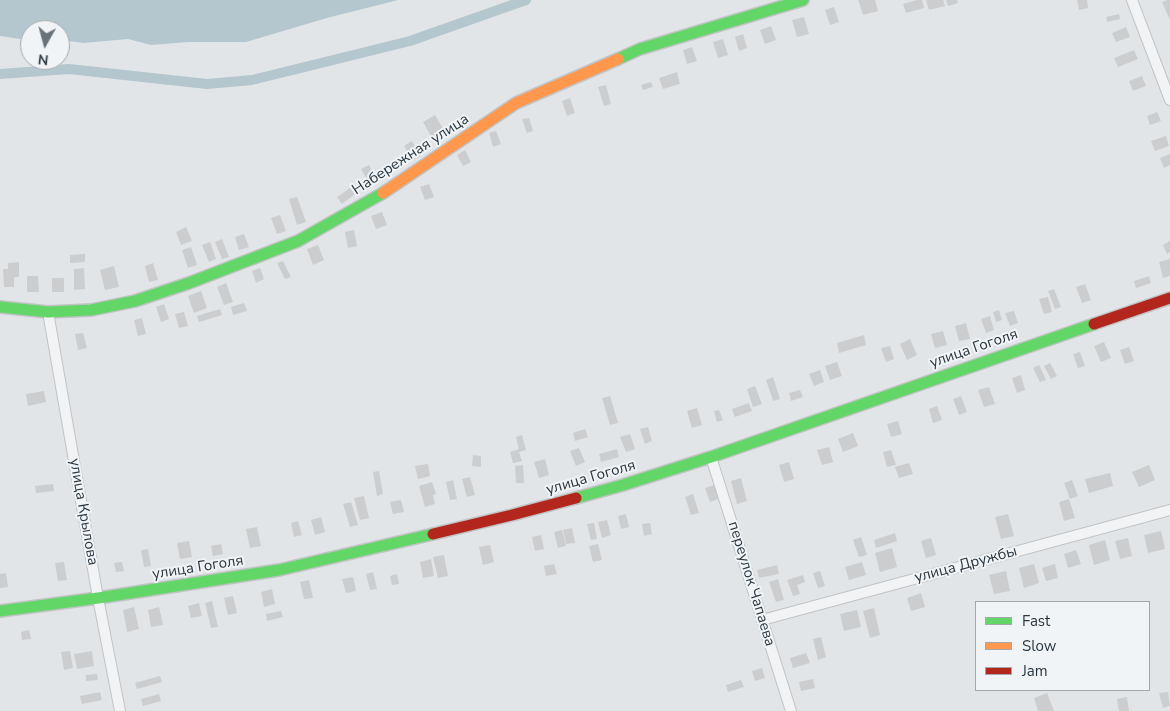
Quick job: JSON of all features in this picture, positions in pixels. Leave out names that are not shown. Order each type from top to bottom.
[{"type":"street","name":"Набережная улица","points":[[0,307],[48,312],[92,310],[135,301],[189,283],[298,241],[392,188],[516,103],[640,49],[803,0]]},
{"type":"street","points":[[1132,0],[1170,100]]},
{"type":"street","name":"улица Гоголя","points":[[0,611],[279,570],[512,515],[623,485],[711,457],[1170,298]]},
{"type":"street","name":"улица Крылова","points":[[48,312],[98,598],[120,711]]},
{"type":"street","name":"переулок Чапаева","points":[[711,457],[791,711]]},
{"type":"street","name":"улица Дружбы","points":[[762,620],[1170,510]]},
{"type":"shaded area","points":[[0,0],[398,0],[327,18],[246,42],[188,42],[151,45],[128,39],[84,43],[70,41],[70,20],[20,20],[20,39],[0,36]]},
{"type":"building","points":[[858,0],[875,0],[878,11],[863,15]]},
{"type":"building","points":[[922,0],[924,8],[906,13],[903,4]]},
{"type":"building","points":[[926,0],[943,0],[945,6],[929,10]]},
{"type":"building","points":[[946,0],[957,0],[958,3],[948,6]]},
{"type":"building","points":[[1077,0],[1087,0],[1088,8],[1079,10]]},
{"type":"building","points":[[1170,0],[1170,20],[1162,2]]},
{"type":"building","points":[[834,7],[839,22],[830,25],[825,10]]},
{"type":"building","points":[[1119,14],[1120,19],[1107,22],[1106,17]]},
{"type":"building","points":[[804,17],[809,34],[797,37],[792,20]]},
{"type":"building","points":[[771,26],[776,40],[765,44],[760,30]]},
{"type":"building","points":[[1126,27],[1130,37],[1116,42],[1112,33]]},
{"type":"building","points":[[743,34],[747,48],[739,51],[735,37]]},
{"type":"building","points":[[723,39],[728,55],[718,58],[713,42]]},
{"type":"building","points":[[692,47],[697,61],[687,64],[683,50]]},
{"type":"building","points":[[1134,50],[1138,59],[1118,67],[1114,58]]},
{"type":"building","points":[[677,72],[680,84],[663,89],[659,78]]},
{"type":"building","points":[[1142,76],[1146,86],[1133,91],[1129,81]]},
{"type":"building","points":[[651,82],[653,87],[643,90],[641,85]]},
{"type":"building","points":[[606,85],[611,104],[604,106],[598,87]]},
{"type":"building","points":[[570,98],[575,113],[567,116],[562,101]]},
{"type":"building","points":[[1157,112],[1161,121],[1150,125],[1147,116]]},
{"type":"building","points":[[435,115],[444,130],[432,138],[423,122]]},
{"type":"building","points":[[529,118],[533,131],[527,133],[522,119]]},
{"type":"building","points":[[496,131],[501,144],[493,147],[489,133]]},
{"type":"building","points":[[1166,136],[1169,146],[1155,151],[1151,141]]},
{"type":"building","points":[[412,141],[421,156],[412,161],[404,146]]},
{"type":"building","points":[[465,150],[471,162],[463,166],[457,155]]},
{"type":"building","points":[[1170,154],[1170,165],[1164,168],[1160,158]]},
{"type":"building","points":[[369,165],[376,179],[369,183],[361,169]]},
{"type":"building","points":[[429,184],[434,197],[425,200],[420,187]]},
{"type":"building","points":[[350,188],[355,194],[342,204],[337,197]]},
{"type":"building","points":[[297,197],[306,222],[297,225],[289,199]]},
{"type":"building","points":[[382,212],[387,225],[376,229],[371,216]]},
{"type":"building","points":[[280,215],[286,231],[277,234],[271,218]]},
{"type":"building","points":[[186,227],[192,241],[181,245],[176,232]]},
{"type":"building","points":[[354,230],[357,246],[348,248],[345,232]]},
{"type":"building","points":[[244,234],[249,247],[239,250],[235,237]]},
{"type":"building","points":[[222,239],[229,257],[222,259],[215,242]]},
{"type":"building","points":[[1170,241],[1170,252],[1167,254],[1163,245]]},
{"type":"building","points":[[210,242],[216,259],[209,262],[202,245]]},
{"type":"building","points":[[318,245],[324,260],[313,265],[307,249]]},
{"type":"building","points":[[191,247],[197,265],[188,268],[182,250]]},
{"type":"building","points":[[85,254],[85,262],[70,263],[70,255]]},
{"type":"building","points":[[1170,259],[1170,276],[1163,278],[1159,262]]},
{"type":"building","points":[[283,261],[291,277],[285,279],[277,263]]},
{"type":"building","points":[[19,262],[19,277],[14,277],[14,287],[4,287],[3,269],[8,269],[8,263]]},
{"type":"building","points":[[153,263],[158,280],[149,282],[145,266]]},
{"type":"building","points":[[114,266],[119,287],[105,290],[100,270]]},
{"type":"building","points":[[84,268],[85,289],[74,290],[74,269]]},
{"type":"building","points":[[260,268],[264,279],[256,283],[252,271]]},
{"type":"building","points":[[27,276],[38,276],[39,292],[27,292]]},
{"type":"building","points":[[1149,276],[1151,283],[1136,288],[1134,281]]},
{"type":"building","points":[[52,278],[64,278],[64,292],[52,292]]},
{"type":"building","points":[[226,283],[233,302],[224,305],[217,287]]},
{"type":"building","points":[[1085,284],[1091,300],[1082,303],[1076,287]]},
{"type":"building","points":[[1054,289],[1061,307],[1055,309],[1048,291]]},
{"type":"building","points":[[201,291],[207,308],[194,313],[188,296]]},
{"type":"building","points":[[1048,297],[1052,312],[1044,314],[1039,299]]},
{"type":"building","points":[[244,303],[247,311],[233,315],[231,307]]},
{"type":"building","points":[[164,304],[169,319],[161,322],[156,307]]},
{"type":"building","points":[[220,309],[222,315],[199,322],[197,316]]},
{"type":"building","points":[[999,310],[1002,320],[996,322],[993,312]]},
{"type":"building","points":[[1014,311],[1018,323],[1010,326],[1005,313]]},
{"type":"building","points":[[184,312],[188,326],[179,328],[175,314]]},
{"type":"building","points":[[990,316],[994,330],[986,333],[981,319]]},
{"type":"building","points":[[142,318],[146,334],[138,336],[134,320]]},
{"type":"building","points":[[966,323],[970,339],[959,341],[955,326]]},
{"type":"building","points":[[943,331],[947,345],[935,348],[931,334]]},
{"type":"building","points":[[83,333],[87,348],[78,350],[75,334]]},
{"type":"building","points":[[864,335],[866,345],[839,353],[837,343]]},
{"type":"building","points":[[910,339],[917,355],[907,360],[900,344]]},
{"type":"building","points":[[1104,342],[1111,358],[1101,362],[1094,346]]},
{"type":"building","points":[[890,346],[894,359],[886,362],[881,348]]},
{"type":"building","points":[[1129,347],[1134,361],[1125,364],[1120,350]]},
{"type":"building","points":[[1080,352],[1085,366],[1078,368],[1073,354]]},
{"type":"building","points":[[837,362],[842,376],[830,380],[825,366]]},
{"type":"building","points":[[1050,363],[1057,376],[1051,379],[1044,366]]},
{"type":"building","points":[[1039,365],[1046,380],[1040,382],[1033,368]]},
{"type":"building","points":[[820,370],[824,382],[814,386],[809,374]]},
{"type":"building","points":[[1021,375],[1025,390],[1017,393],[1012,378]]},
{"type":"building","points":[[773,377],[780,399],[773,401],[766,380]]},
{"type":"building","points":[[755,386],[762,404],[753,407],[747,389]]},
{"type":"building","points":[[989,387],[995,404],[984,407],[978,390]]},
{"type":"building","points":[[800,390],[803,397],[791,401],[789,393]]},
{"type":"building","points":[[44,391],[46,402],[28,406],[26,394]]},
{"type":"building","points":[[610,396],[618,423],[610,425],[602,398]]},
{"type":"building","points":[[961,396],[967,412],[959,415],[953,399]]},
{"type":"building","points":[[749,403],[752,411],[735,417],[732,409]]},
{"type":"building","points":[[937,406],[942,420],[933,423],[929,409]]},
{"type":"building","points":[[697,408],[702,425],[692,428],[687,411]]},
{"type":"building","points":[[719,410],[723,420],[717,422],[714,411]]},
{"type":"building","points":[[898,421],[902,434],[891,437],[887,424]]},
{"type":"building","points":[[648,427],[652,441],[645,444],[640,429]]},
{"type":"building","points":[[585,429],[588,437],[575,441],[573,433]]},
{"type":"building","points":[[853,433],[858,446],[843,452],[838,439]]},
{"type":"building","points":[[630,434],[635,449],[626,452],[620,437]]},
{"type":"building","points":[[522,435],[526,450],[519,452],[522,461],[513,463],[510,452],[519,449],[516,437]]},
{"type":"building","points":[[829,447],[833,462],[822,465],[817,450]]},
{"type":"building","points":[[579,448],[585,462],[576,466],[570,451]]},
{"type":"building","points":[[617,449],[619,457],[601,462],[599,454]]},
{"type":"building","points":[[891,450],[896,465],[887,467],[883,452]]},
{"type":"building","points":[[473,455],[481,456],[481,467],[472,466]]},
{"type":"building","points":[[545,459],[549,475],[539,478],[534,462]]},
{"type":"building","points":[[789,462],[794,479],[784,482],[779,465]]},
{"type":"building","points":[[909,463],[913,474],[899,478],[895,467]]},
{"type":"building","points":[[428,464],[430,476],[418,479],[415,466]]},
{"type":"building","points":[[523,465],[524,483],[516,483],[515,466]]},
{"type":"building","points":[[1149,465],[1155,480],[1139,487],[1132,472]]},
{"type":"building","points":[[379,471],[383,494],[377,496],[373,472]]},
{"type":"building","points":[[1110,473],[1113,486],[1089,493],[1085,479]]},
{"type":"building","points":[[470,477],[475,495],[467,497],[462,479]]},
{"type":"building","points":[[741,478],[747,501],[737,504],[731,481]]},
{"type":"building","points":[[453,480],[457,499],[450,500],[446,482]]},
{"type":"building","points":[[1072,480],[1078,496],[1070,499],[1064,483]]},
{"type":"building","points":[[432,482],[436,494],[433,495],[435,504],[425,507],[419,486]]},
{"type":"building","points":[[53,484],[54,491],[36,493],[35,486]]},
{"type":"building","points":[[714,485],[718,499],[710,502],[705,488]]},
{"type":"building","points":[[693,494],[699,513],[691,515],[685,497]]},
{"type":"building","points":[[364,496],[369,518],[360,520],[354,498]]},
{"type":"building","points":[[1069,499],[1075,518],[1064,521],[1059,502]]},
{"type":"building","points":[[401,500],[404,512],[393,514],[390,502]]},
{"type":"building","points":[[351,502],[358,525],[350,527],[343,504]]},
{"type":"building","points":[[626,514],[629,527],[621,529],[618,516]]},
{"type":"building","points":[[1008,514],[1014,536],[1001,539],[995,517]]},
{"type":"building","points":[[321,517],[325,532],[315,535],[311,520]]},
{"type":"building","points":[[607,520],[611,535],[602,538],[598,522]]},
{"type":"building","points":[[298,521],[302,535],[294,537],[291,523]]},
{"type":"building","points":[[594,523],[597,539],[591,540],[587,524]]},
{"type":"building","points":[[650,523],[652,534],[644,536],[642,524]]},
{"type":"building","points":[[257,527],[261,546],[250,548],[246,529]]},
{"type":"building","points":[[572,528],[575,543],[566,544],[563,530]]},
{"type":"building","points":[[562,530],[566,546],[558,548],[554,532]]},
{"type":"building","points":[[1161,531],[1165,549],[1148,553],[1144,535]]},
{"type":"building","points":[[895,533],[897,541],[876,548],[874,540]]},
{"type":"building","points":[[541,535],[544,549],[535,551],[532,537]]},
{"type":"building","points":[[861,537],[867,555],[859,557],[853,540]]},
{"type":"building","points":[[931,538],[936,555],[926,558],[921,541]]},
{"type":"building","points":[[1128,538],[1132,556],[1120,559],[1115,541]]},
{"type":"building","points":[[1105,540],[1110,560],[1094,565],[1089,545]]},
{"type":"building","points":[[189,541],[192,557],[180,559],[177,543]]},
{"type":"building","points":[[221,544],[223,554],[213,556],[211,546]]},
{"type":"building","points":[[598,544],[602,560],[593,562],[589,546]]},
{"type":"building","points":[[490,545],[494,562],[483,565],[479,547]]},
{"type":"building","points":[[892,548],[897,567],[880,572],[875,553]]},
{"type":"building","points":[[148,549],[151,566],[144,567],[141,550]]},
{"type":"building","points":[[1076,550],[1081,564],[1068,568],[1064,554]]},
{"type":"building","points":[[444,555],[448,576],[438,578],[433,557]]},
{"type":"building","points":[[431,559],[434,576],[423,578],[420,562]]},
{"type":"building","points":[[64,562],[67,580],[58,581],[55,563]]},
{"type":"building","points":[[122,562],[124,571],[116,572],[114,563]]},
{"type":"building","points":[[862,562],[866,575],[849,580],[845,567]]},
{"type":"building","points":[[554,564],[557,574],[546,576],[544,566]]},
{"type":"building","points":[[1034,564],[1039,583],[1024,588],[1019,568]]},
{"type":"building","points":[[1055,564],[1058,578],[1046,581],[1042,568]]},
{"type":"building","points":[[777,565],[779,574],[759,578],[757,570]]},
{"type":"building","points":[[820,571],[825,586],[818,588],[813,573]]},
{"type":"building","points":[[1006,571],[1010,591],[994,594],[989,575]]},
{"type":"building","points":[[373,572],[377,589],[370,590],[366,574]]},
{"type":"building","points":[[6,573],[8,587],[0,588],[0,574]]},
{"type":"building","points":[[397,574],[399,584],[392,585],[390,576]]},
{"type":"building","points":[[803,575],[805,582],[797,585],[800,594],[793,596],[787,580]]},
{"type":"building","points":[[353,577],[356,591],[346,593],[342,579]]},
{"type":"building","points":[[778,579],[784,600],[776,602],[769,582]]},
{"type":"building","points":[[309,580],[313,598],[304,599],[300,582]]},
{"type":"building","points":[[272,589],[275,604],[264,607],[261,592]]},
{"type":"building","points":[[921,593],[925,607],[911,611],[907,598]]},
{"type":"building","points":[[233,596],[237,613],[228,615],[224,598]]},
{"type":"building","points":[[212,601],[218,627],[211,628],[205,603]]},
{"type":"building","points":[[199,603],[202,616],[191,618],[188,606]]},
{"type":"building","points":[[134,607],[139,629],[127,632],[123,610]]},
{"type":"building","points":[[159,607],[163,625],[151,627],[148,610]]},
{"type":"building","points":[[874,608],[880,635],[870,638],[863,611]]},
{"type":"building","points":[[857,610],[861,627],[844,631],[840,614]]},
{"type":"building","points":[[281,611],[283,617],[267,621],[266,614]]},
{"type":"building","points":[[29,630],[31,639],[22,640],[21,632]]},
{"type":"building","points":[[821,637],[826,657],[818,660],[813,639]]},
{"type":"building","points":[[70,651],[73,668],[64,670],[61,652]]},
{"type":"building","points":[[92,651],[94,666],[77,669],[74,654]]},
{"type":"building","points":[[806,653],[810,663],[793,668],[790,658]]},
{"type":"building","points":[[762,668],[765,678],[755,681],[752,671]]},
{"type":"building","points":[[97,674],[98,680],[86,681],[86,675]]},
{"type":"building","points":[[160,676],[162,682],[137,689],[135,683]]},
{"type":"building","points":[[813,679],[815,688],[801,691],[799,682]]},
{"type":"building","points":[[741,680],[744,687],[728,692],[726,685]]},
{"type":"building","points":[[100,692],[102,700],[82,704],[80,696]]},
{"type":"building","points":[[1168,692],[1170,706],[1163,708],[1159,693]]},
{"type":"building","points":[[1047,693],[1054,711],[1038,711],[1034,698]]},
{"type":"building","points":[[159,694],[161,701],[143,706],[141,699]]},
{"type":"building","points":[[1127,697],[1129,711],[1119,711],[1117,699]]},
{"type":"waterway","points":[[0,74],[69,69],[207,84],[252,80],[410,41],[526,0]]},
{"type":"traffic: fast","points":[[618,59],[640,49],[803,0]]},
{"type":"traffic: fast","points":[[0,307],[48,312],[91,310],[135,301],[189,283],[298,241],[383,193]]},
{"type":"traffic: fast","points":[[576,498],[711,457],[1094,324]]},
{"type":"traffic: fast","points":[[0,611],[279,570],[433,534]]},
{"type":"traffic: slow","points":[[383,193],[516,103],[618,59]]},
{"type":"traffic: jam","points":[[1094,324],[1170,298]]},
{"type":"traffic: jam","points":[[433,534],[576,498]]}]
